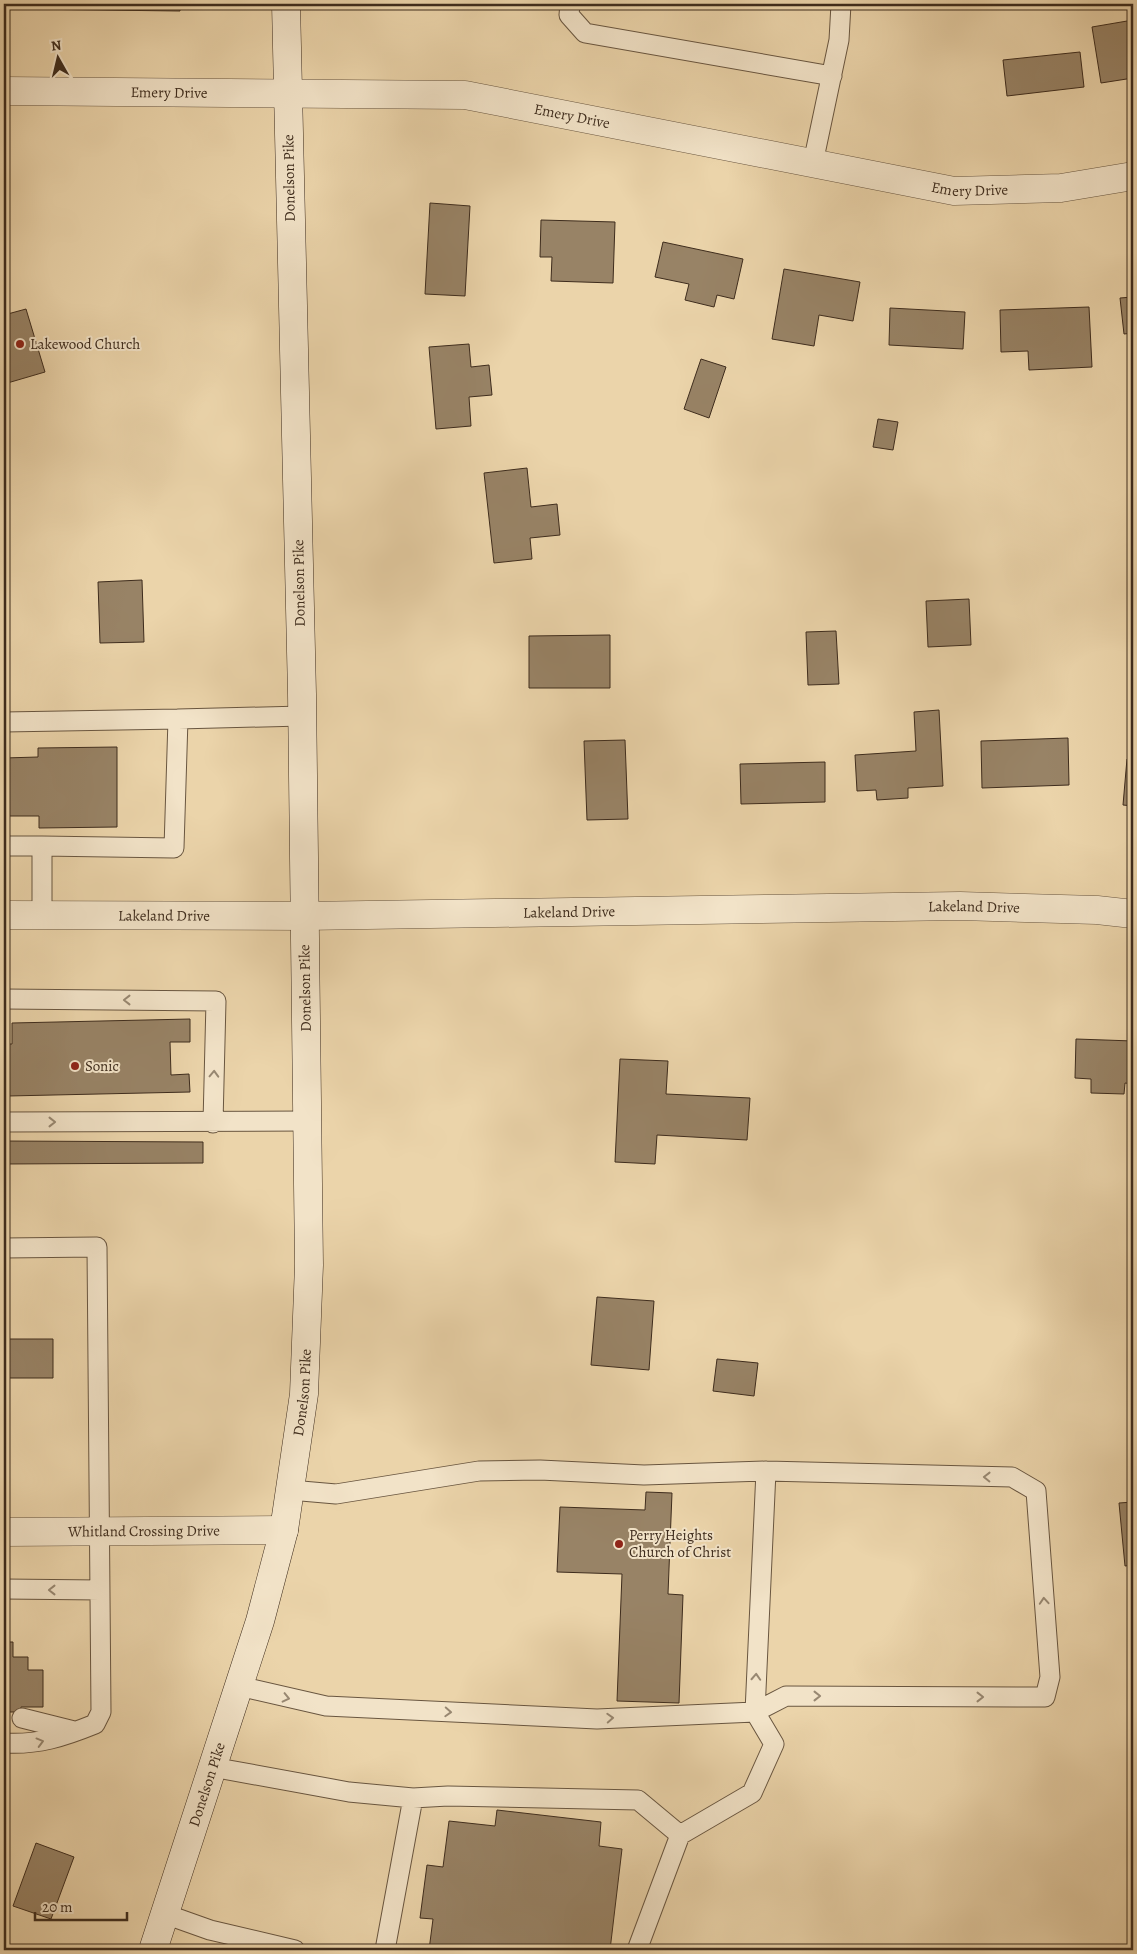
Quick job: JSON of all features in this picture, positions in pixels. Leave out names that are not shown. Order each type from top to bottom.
[{"type":"street","name":"Donelson Pike","points":[[153,1950],[260,1621],[284,1530],[304,1394],[309,1265],[302,716],[286,4]]},
{"type":"street","name":"Emery Drive","points":[[4,91],[465,95],[954,191],[1061,188],[1133,176]]},
{"type":"street","name":"Lakeland Drive","points":[[4,915],[304,916],[960,906],[1097,910],[1133,914]]},
{"type":"street","name":"Whitland Crossing Drive","points":[[4,1532],[284,1530]]},
{"type":"lane","points":[[570,4],[569,15],[585,33],[832,76]]},
{"type":"lane","points":[[814,163],[839,40],[841,4]]},
{"type":"lane","points":[[4,722],[302,716]]},
{"type":"lane","points":[[4,846],[174,848],[178,719]]},
{"type":"lane","points":[[42,846],[42,915]]},
{"type":"lane","points":[[4,1000],[216,1001],[213,1123]]},
{"type":"lane","points":[[4,1122],[213,1123],[307,1121]]},
{"type":"lane","points":[[4,1248],[97,1247],[101,1712],[95,1724],[76,1732],[29,1744],[4,1743]]},
{"type":"lane","points":[[239,1686],[326,1706],[597,1719],[755,1712],[786,1696],[1045,1698],[1050,1676],[1036,1491],[1012,1477],[766,1472],[644,1474],[540,1470],[479,1471],[336,1494],[290,1490]]},
{"type":"lane","points":[[637,1950],[680,1835],[752,1793],[774,1744],[755,1712],[766,1472]]},
{"type":"lane","points":[[4,1589],[100,1590]]},
{"type":"lane","points":[[22,1718],[76,1732]]},
{"type":"lane","points":[[212,1767],[349,1792],[413,1798],[448,1796],[638,1800],[680,1835]]},
{"type":"lane","points":[[385,1950],[413,1798]]},
{"type":"lane","points":[[164,1914],[210,1930],[295,1950]]},
{"type":"building","points":[[19,4],[180,4],[180,11],[19,9]]},
{"type":"building","points":[[1133,20],[1133,78],[1101,83],[1092,27]]},
{"type":"building","points":[[1080,52],[1084,87],[1007,96],[1003,60]]},
{"type":"building","points":[[430,203],[470,206],[465,296],[425,294]]},
{"type":"building","points":[[541,220],[615,222],[613,283],[551,281],[552,257],[540,257]]},
{"type":"building","points":[[663,242],[743,259],[734,299],[717,295],[714,307],[685,300],[689,284],[655,277]]},
{"type":"building","points":[[784,269],[860,282],[853,321],[819,315],[814,346],[772,339]]},
{"type":"building","points":[[1133,297],[1133,333],[1124,334],[1120,298]]},
{"type":"building","points":[[1089,307],[1092,367],[1029,370],[1028,351],[1001,352],[1000,310]]},
{"type":"building","points":[[890,308],[965,312],[963,349],[889,345]]},
{"type":"building","name":"Lakewood Church","points":[[26,309],[45,372],[4,384],[4,315]]},
{"type":"building","points":[[469,344],[471,367],[489,365],[492,395],[469,397],[471,426],[436,429],[429,347]]},
{"type":"building","points":[[701,359],[726,367],[709,418],[684,409]]},
{"type":"building","points":[[878,419],[898,422],[893,450],[873,447]]},
{"type":"building","points":[[527,468],[531,507],[557,504],[560,535],[530,538],[532,559],[494,563],[484,473]]},
{"type":"building","points":[[142,580],[144,642],[100,643],[98,582]]},
{"type":"building","points":[[969,599],[971,645],[928,647],[926,601]]},
{"type":"building","points":[[836,631],[839,684],[808,685],[806,632]]},
{"type":"building","points":[[610,635],[610,688],[529,688],[529,636]]},
{"type":"building","points":[[939,710],[943,786],[908,788],[908,798],[877,800],[876,790],[857,791],[855,755],[916,751],[914,712]]},
{"type":"building","points":[[1068,738],[1069,785],[982,788],[981,741]]},
{"type":"building","points":[[625,740],[628,819],[587,820],[584,741]]},
{"type":"building","points":[[117,747],[117,827],[39,828],[39,816],[4,816],[4,758],[38,757],[38,748]]},
{"type":"building","points":[[1127,759],[1133,760],[1133,806],[1123,805]]},
{"type":"building","points":[[825,762],[825,802],[741,804],[740,764]]},
{"type":"building","points":[[190,1019],[190,1042],[170,1042],[171,1075],[189,1074],[190,1092],[8,1096],[6,1044],[12,1044],[12,1023]]},
{"type":"building","points":[[1076,1039],[1133,1041],[1133,1084],[1125,1083],[1124,1094],[1091,1093],[1091,1079],[1075,1078]]},
{"type":"building","points":[[620,1059],[668,1061],[666,1094],[750,1098],[747,1140],[657,1135],[655,1164],[615,1162]]},
{"type":"building","points":[[4,1141],[203,1142],[203,1163],[4,1164]]},
{"type":"building","points":[[597,1297],[654,1301],[649,1370],[591,1365]]},
{"type":"building","points":[[4,1330],[9,1330],[9,1339],[53,1339],[53,1378],[8,1378],[9,1395],[4,1395]]},
{"type":"building","points":[[717,1359],[758,1363],[754,1396],[713,1391]]},
{"type":"building","points":[[646,1492],[672,1493],[668,1594],[683,1595],[679,1703],[617,1701],[622,1574],[557,1572],[560,1507],[645,1510]]},
{"type":"building","points":[[1133,1502],[1133,1565],[1125,1566],[1119,1503]]},
{"type":"building","points":[[4,1642],[13,1642],[13,1657],[28,1657],[28,1670],[43,1670],[43,1707],[21,1707],[21,1712],[4,1712]]},
{"type":"building","points":[[497,1810],[601,1822],[599,1846],[622,1849],[610,1950],[429,1950],[433,1919],[420,1918],[427,1865],[443,1867],[449,1821],[495,1826]]},
{"type":"building","points":[[36,1843],[74,1857],[51,1919],[13,1906]]},
{"type":"place","name":"Lakewood Church","points":[[20,344]]},
{"type":"place","name":"Sonic","points":[[75,1066]]},
{"type":"place","name":"Perry Heights Church of Christ","points":[[619,1544]]}]
